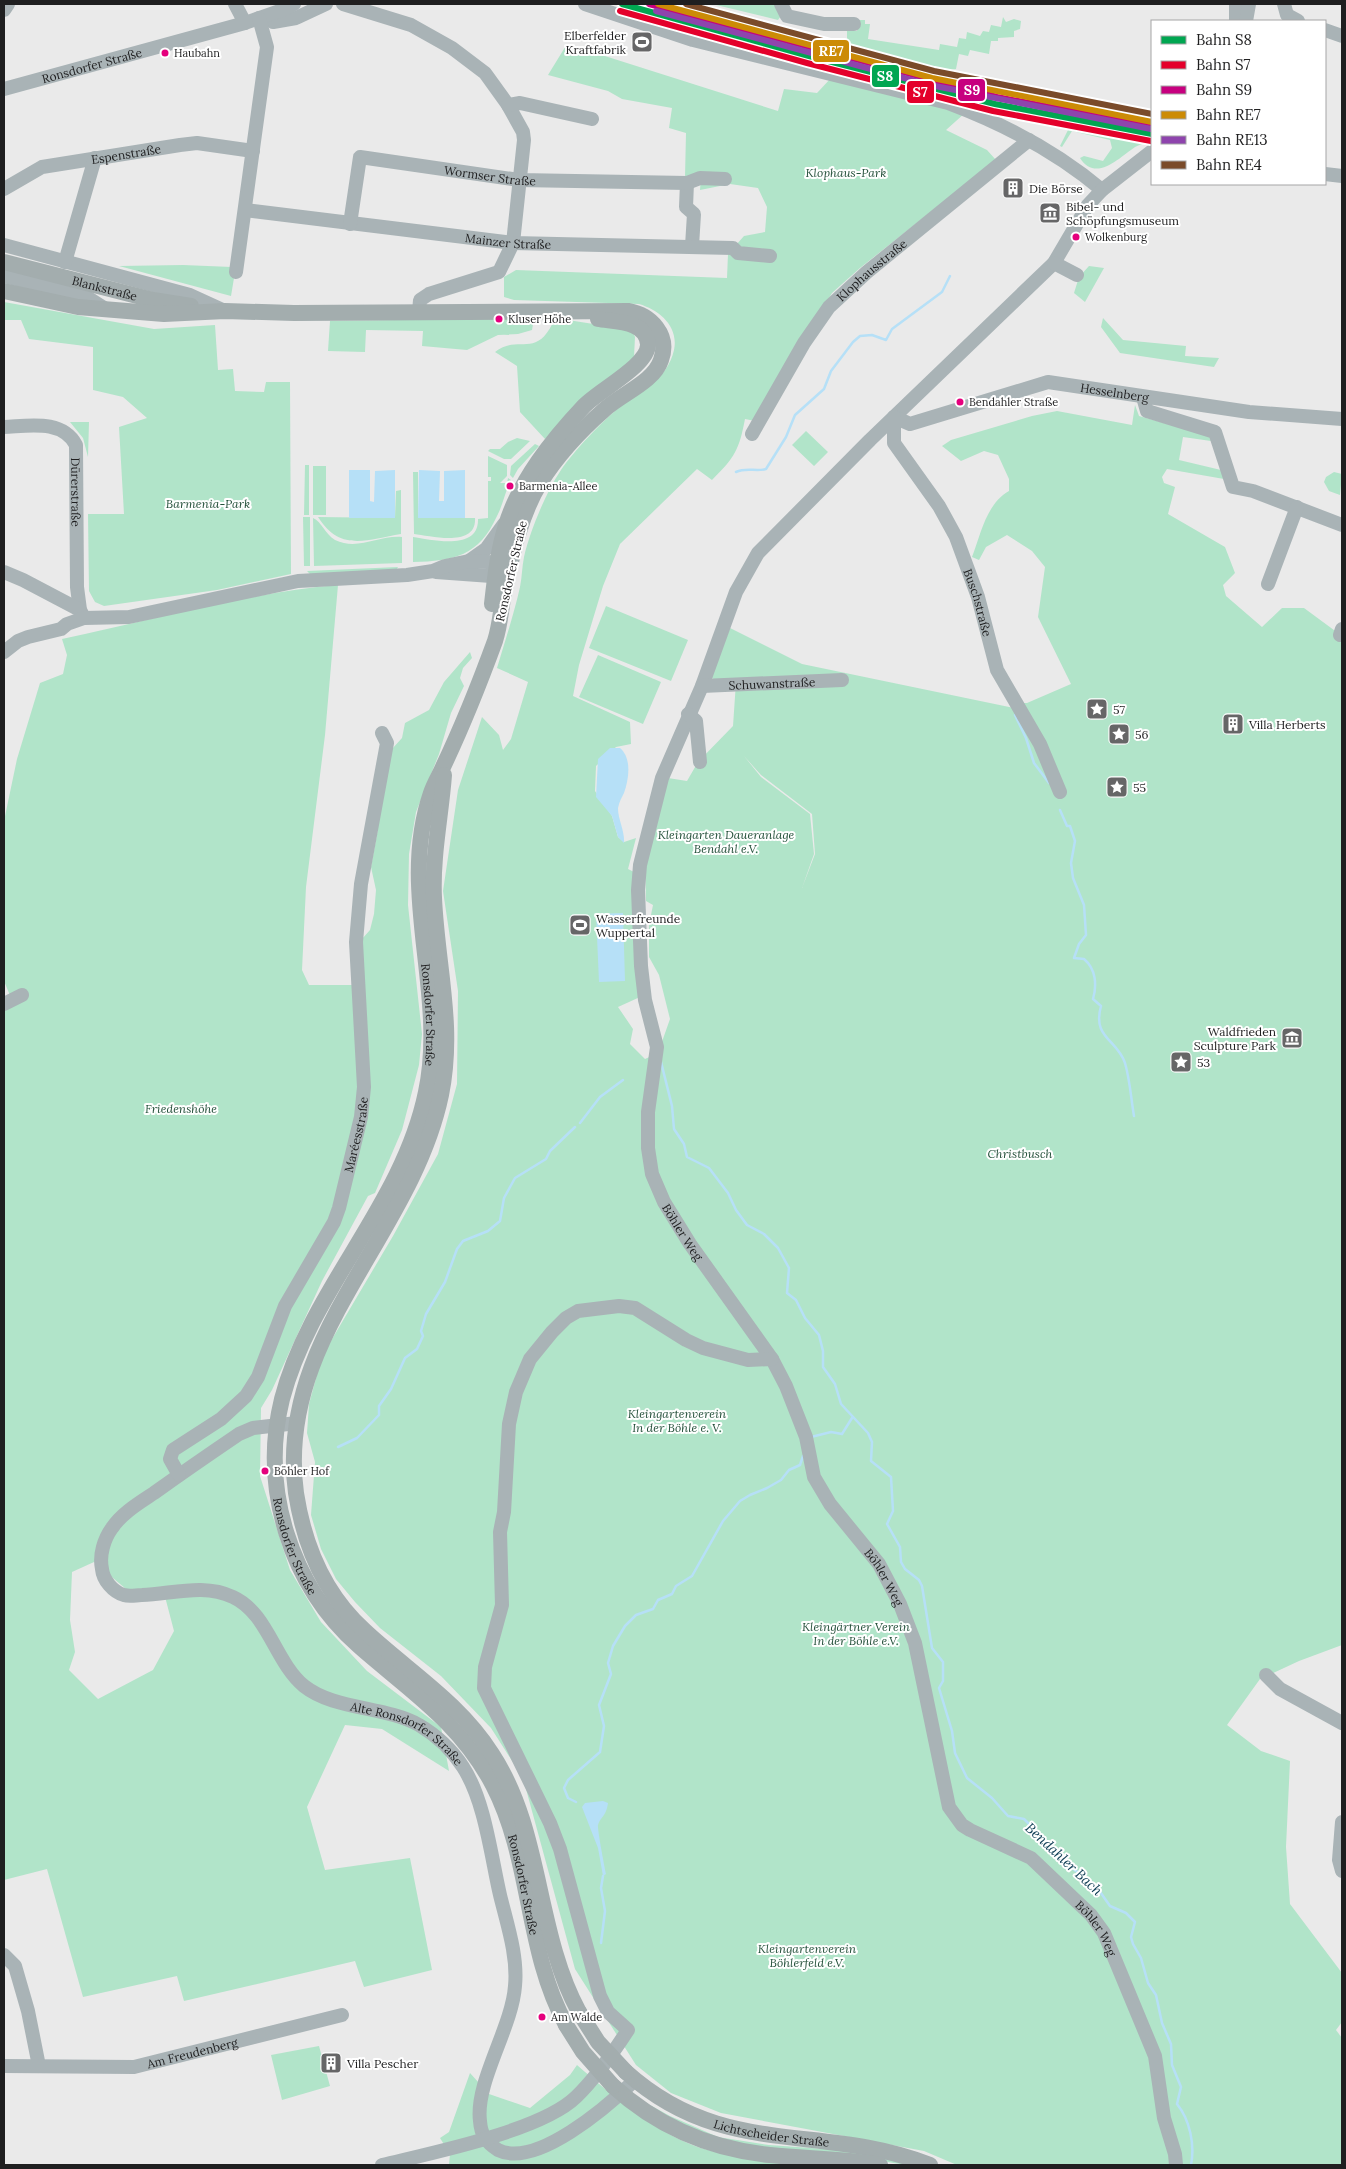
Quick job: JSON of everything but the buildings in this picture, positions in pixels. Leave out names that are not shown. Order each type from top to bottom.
[{"type":"main road","name":"Blankstraße","points":[[4,262],[153,300],[186,304],[205,311]]},
{"type":"main road","name":"Blankstraße","points":[[4,291],[109,311]]},
{"type":"main road","name":"Ronsdorfer Straße","points":[[109,311],[186,304]]},
{"type":"main road","name":"Ronsdorfer Straße","points":[[205,311],[257,313],[628,311],[645,316],[652,322],[662,339],[663,350],[660,364],[650,376],[602,411],[557,459],[540,482],[525,513],[503,570]]},
{"type":"main road","name":"Ronsdorfer Straße","points":[[580,312],[599,320],[636,326],[646,338],[647,350],[642,360],[586,403],[549,447],[527,480],[508,520],[495,640],[428,800],[419,863],[420,920],[431,999],[433,1032],[432,1060],[424,1103],[411,1142],[393,1182],[301,1346],[288,1378],[277,1424],[275,1462],[279,1505],[288,1538],[302,1572],[327,1612],[345,1633],[444,1717],[467,1744],[498,1794],[509,1826],[540,1962],[556,2005],[582,2052],[617,2090]]},
{"type":"main road","name":"Ronsdorfer Straße","points":[[444,765],[433,881],[447,1014],[447,1050],[441,1095],[426,1145],[409,1183],[321,1341],[303,1391],[297,1423],[294,1465],[296,1495],[307,1541],[320,1571],[349,1616],[459,1712],[481,1737],[499,1765],[512,1791],[525,1828],[554,1953],[565,1984],[579,2012],[598,2042],[631,2076]]},
{"type":"main road","name":"Lichtscheider Straße","points":[[631,2076],[682,2112],[726,2128],[765,2136],[865,2147],[903,2155],[930,2165]]},
{"type":"main road","name":"Lichtscheider Straße","points":[[617,2090],[666,2125],[688,2136],[718,2146],[762,2154],[880,2165]]},
{"type":"street","points":[[4,10],[8,4]]},
{"type":"street","points":[[234,4],[245,23]]},
{"type":"street","name":"Ronsdorfer Straße","points":[[4,89],[245,23],[294,4]]},
{"type":"street","points":[[273,22],[296,18],[326,4]]},
{"type":"street","points":[[343,4],[411,25],[452,48],[485,73],[508,105],[523,132],[513,243],[499,272],[429,294],[420,300],[419,312]]},
{"type":"street","points":[[585,4],[693,40],[948,103],[1030,140],[1071,165],[1102,190]]},
{"type":"street","points":[[781,4],[787,16],[824,24],[854,24]]},
{"type":"street","points":[[1236,4],[1236,20]]},
{"type":"street","points":[[1246,20],[1249,4]]},
{"type":"street","points":[[1284,4],[1286,15],[1296,20]]},
{"type":"street","points":[[236,272],[267,47],[259,18]]},
{"type":"street","points":[[1326,30],[1342,36]]},
{"type":"street","points":[[508,105],[520,103],[592,119]]},
{"type":"street","name":"Klophausstraße","points":[[752,434],[804,343],[829,307],[867,272],[1030,140]]},
{"type":"street","name":"Espenstraße","points":[[4,189],[42,167],[95,158],[197,143],[253,151]]},
{"type":"street","points":[[700,762],[696,721],[688,714],[702,686],[736,592],[758,553],[894,417],[1054,264],[1088,205],[1102,190],[1151,152]]},
{"type":"street","name":"Wormser Straße","points":[[350,224],[360,157],[519,180],[687,183],[700,178],[725,179]]},
{"type":"street","points":[[66,262],[95,158]]},
{"type":"street","points":[[1326,174],[1342,176]]},
{"type":"street","points":[[687,183],[686,207],[694,214],[692,246]]},
{"type":"street","name":"Mainzer Straße","points":[[245,210],[513,243],[732,248],[738,253],[770,256]]},
{"type":"street","name":"Ronsdorfer Straße","points":[[4,245],[66,262],[186,304],[225,311]]},
{"type":"street","points":[[1054,264],[1076,275]]},
{"type":"street","name":"Ronsdorfer Straße","points":[[4,276],[85,296],[109,311]]},
{"type":"street","name":"Hesselnberg","points":[[894,417],[910,424],[1048,382],[1249,412],[1342,419]]},
{"type":"street","points":[[1143,397],[1147,411],[1215,432],[1233,487],[1253,491],[1342,524]]},
{"type":"street","name":"Buschstraße","points":[[894,417],[894,443],[939,506],[956,538],[978,598],[997,670],[1040,744],[1060,792]]},
{"type":"street","name":"Dürerstraße","points":[[4,426],[57,428],[68,434],[76,445],[77,587],[82,614]]},
{"type":"street","points":[[1268,584],[1297,508]]},
{"type":"street","points":[[433,571],[445,566],[469,561],[486,549],[508,520]]},
{"type":"street","points":[[469,561],[503,570]]},
{"type":"street","points":[[4,572],[23,580],[82,614],[129,617],[298,581],[433,571],[445,574],[503,570]]},
{"type":"street","points":[[4,652],[28,637],[61,629],[82,614]]},
{"type":"street","name":"Schuwanstraße","points":[[702,686],[842,680]]},
{"type":"street","name":"Böhler Weg","points":[[688,714],[660,784],[640,865],[638,890],[641,966],[645,1000],[657,1047],[648,1112],[648,1148],[652,1174],[664,1202],[690,1244],[772,1359],[800,1420],[806,1437],[814,1477],[830,1504],[879,1564],[900,1604],[916,1644],[949,1807],[962,1825],[970,1830],[1031,1858],[1100,1926],[1155,2056],[1164,2118],[1175,2154],[1176,2165]]},
{"type":"street","name":"Maréesstraße","points":[[179,1475],[170,1459],[173,1450],[221,1419],[246,1396],[258,1377],[285,1306],[334,1222],[339,1208],[361,1117],[364,1087],[356,942],[361,884],[387,743],[382,733]]},
{"type":"street","points":[[4,1004],[22,995]]},
{"type":"street","points":[[382,2165],[484,2139],[532,2122],[557,2110],[575,2098],[628,2030],[608,2012],[600,1996],[560,1849],[550,1823],[484,1688],[485,1668],[501,1607],[500,1532],[505,1495],[509,1424],[516,1392],[530,1359],[566,1318],[578,1311],[619,1306],[635,1308],[686,1340],[703,1348],[748,1360],[772,1359]]},
{"type":"street","name":"Alte Ronsdorfer Straße","points":[[297,1423],[253,1428],[239,1434],[130,1510],[111,1529],[104,1542],[101,1560],[102,1573],[114,1590],[129,1596],[196,1589],[228,1595],[238,1599],[257,1618],[280,1658],[302,1685],[321,1696],[399,1716],[417,1724],[433,1734],[463,1766],[477,1796],[513,1954],[516,1984],[510,2014],[481,2096],[479,2120],[484,2139]]},
{"type":"street","points":[[1266,1675],[1280,1689],[1342,1723]]},
{"type":"street","points":[[1342,1822],[1338,1860],[1342,1871]]},
{"type":"street","points":[[4,1956],[15,1966],[28,2012],[39,2066]]},
{"type":"street","name":"Am Freudenberg","points":[[4,2066],[134,2067],[342,2015]]},
{"type":"street","points":[[484,2139],[506,2156],[518,2158],[535,2155],[604,2111],[617,2090],[631,2076]]},
{"type":"green space","points":[[712,4],[776,4],[781,16],[778,20]]},
{"type":"green space","points":[[1003,17],[1006,22],[1014,19],[1021,21],[1020,29],[1014,31],[1014,37],[998,38],[998,41],[991,41],[989,54],[970,50],[968,56],[959,54],[956,69],[950,70],[949,73],[847,47],[847,31],[857,31],[859,20],[865,20],[865,24],[870,24],[868,39],[939,50],[940,44],[957,47],[959,38],[966,39],[967,32],[980,36],[983,31],[989,32],[991,25],[1001,27]]},
{"type":"green space","name":"Christbusch","points":[[567,44],[778,111],[784,89],[817,93],[832,77],[965,113],[946,130],[987,150],[996,160],[860,268],[832,293],[755,421],[745,419],[741,438],[731,459],[712,480],[697,469],[620,544],[603,586],[579,665],[573,696],[630,722],[631,744],[616,747],[596,766],[595,791],[612,816],[618,837],[624,842],[636,838],[628,869],[638,874],[640,997],[618,1007],[633,1029],[630,1044],[645,1059],[658,1053],[670,1019],[659,975],[649,957],[649,925],[653,905],[646,901],[645,857],[668,778],[687,781],[698,762],[733,726],[736,682],[725,683],[711,678],[730,628],[802,664],[1014,708],[1016,703],[1027,703],[1071,684],[1038,617],[1045,567],[1032,551],[1007,535],[986,547],[979,560],[972,557],[985,520],[995,504],[1009,491],[1009,479],[998,455],[984,451],[961,461],[942,446],[951,440],[1032,416],[1057,411],[1132,425],[1135,405],[1139,416],[1210,436],[1211,441],[1183,437],[1179,460],[1221,470],[1224,479],[1167,469],[1162,477],[1164,483],[1175,487],[1168,514],[1225,547],[1235,573],[1223,585],[1226,596],[1262,627],[1282,608],[1304,608],[1342,636],[1342,1645],[1299,1661],[1260,1679],[1227,1725],[1261,1751],[1290,1761],[1286,1847],[1290,1904],[1342,1973],[1342,2022],[1336,2030],[1342,2038],[1342,2165],[957,2165],[924,2151],[721,2113],[671,2093],[636,2065],[575,1969],[523,1778],[491,1728],[441,1676],[380,1628],[355,1602],[336,1579],[321,1549],[311,1515],[315,1462],[307,1433],[309,1404],[322,1356],[393,1236],[438,1154],[457,1084],[458,991],[443,891],[458,790],[482,717],[499,735],[503,750],[511,739],[528,682],[497,668],[518,597],[524,557],[544,500],[567,462],[606,419],[660,376],[671,360],[674,350],[675,341],[670,326],[654,310],[639,304],[514,300],[504,297],[504,277],[516,270],[727,278],[728,254],[744,236],[765,232],[767,207],[758,188],[730,184],[700,190],[701,177],[685,177],[686,133],[669,128],[672,108],[622,99],[608,91],[548,75]],"holes":[[[744,756],[761,775],[812,814],[815,854],[802,888],[814,854],[810,814],[761,777]]]},
{"type":"green space","points":[[1072,122],[1151,138],[1108,166],[1100,168],[1086,165],[1080,158],[1084,156],[1103,161],[1112,148],[1110,140],[1072,131],[1062,147],[1060,146]]},
{"type":"green space","points":[[183,265],[232,267],[235,272],[231,296],[119,266]]},
{"type":"green space","points":[[1089,266],[1104,268],[1085,302],[1074,293],[1079,277]]},
{"type":"green space","name":"Barmenia-Park","points":[[4,302],[154,329],[215,325],[218,370],[233,369],[235,391],[264,392],[266,382],[290,382],[291,574],[217,590],[104,606],[95,602],[89,591],[88,514],[124,514],[119,427],[147,418],[123,397],[93,390],[93,347],[29,339],[21,320],[4,320]]},
{"type":"green space","points":[[534,318],[532,330],[518,334],[498,335],[467,350],[422,346],[423,331],[366,330],[365,352],[328,351],[330,321]]},
{"type":"green space","points":[[555,318],[632,330],[635,337],[634,357],[545,439],[520,412],[517,366],[495,352],[512,345],[534,343],[541,339],[548,331]]},
{"type":"green space","points":[[1103,318],[1123,340],[1186,346],[1185,356],[1219,358],[1214,367],[1120,353],[1101,327]]},
{"type":"green space","points":[[70,422],[89,422],[88,457],[83,438]]},
{"type":"green space","points":[[806,431],[828,452],[814,466],[792,445]]},
{"type":"green space","points":[[517,438],[530,441],[511,459],[504,459],[488,451],[490,449],[500,449],[508,442]]},
{"type":"green space","points":[[535,444],[539,446],[518,469],[513,478],[510,475],[511,466]]},
{"type":"green space","points":[[488,456],[507,465],[507,476],[500,483],[507,483],[508,478],[511,480],[499,512],[490,529],[482,540],[464,554],[441,560],[413,562],[413,537],[443,541],[463,540],[471,536],[476,529],[478,519],[488,518],[488,481],[491,481],[491,477],[488,477]]},
{"type":"green space","points":[[305,465],[309,465],[309,515],[304,515]]},
{"type":"green space","points":[[313,466],[326,466],[326,515],[313,515]]},
{"type":"green space","points":[[413,472],[418,472],[418,518],[475,518],[474,527],[469,533],[461,537],[452,538],[414,534]]},
{"type":"green space","points":[[1334,472],[1342,474],[1340,495],[1329,491],[1324,482],[1326,477]]},
{"type":"green space","points":[[401,490],[401,534],[355,541],[345,539],[335,535],[326,528],[318,517],[395,518],[396,491]]},
{"type":"green space","points":[[303,517],[310,517],[310,566],[304,566]]},
{"type":"green space","points":[[313,518],[335,540],[344,543],[352,544],[402,537],[402,563],[314,566]]},
{"type":"green space","points":[[398,567],[395,572],[312,576],[307,571]]},
{"type":"green space","name":"Friedenshöhe","points":[[338,585],[325,735],[306,887],[302,970],[309,985],[361,985],[362,939],[370,930],[374,914],[376,890],[371,867],[378,829],[375,814],[392,749],[402,738],[405,723],[429,710],[444,682],[470,652],[472,658],[463,668],[460,678],[464,686],[451,713],[439,754],[416,812],[409,854],[408,905],[422,1034],[419,1065],[402,1130],[375,1193],[368,1196],[322,1281],[272,1390],[261,1408],[260,1476],[290,1570],[321,1622],[367,1671],[441,1727],[449,1771],[382,1729],[345,1725],[307,1807],[325,1870],[410,1858],[432,1970],[364,1987],[355,1961],[184,2001],[177,1976],[83,1997],[47,1869],[4,1880],[4,1010],[14,1005],[4,981],[4,821],[17,759],[40,683],[63,674],[67,655],[62,639],[199,608],[303,589]],"holes":[[[94,1562],[126,1589],[163,1589],[174,1631],[153,1670],[98,1699],[69,1670],[75,1652],[70,1620],[72,1572]]]},
{"type":"green space","points":[[606,606],[688,640],[671,681],[589,648]]},
{"type":"green space","points":[[598,655],[661,682],[643,724],[579,697]]},
{"type":"green space","points":[[319,2046],[330,2086],[282,2100],[271,2055]]},
{"type":"green space","points":[[577,2065],[645,2119],[674,2137],[706,2150],[745,2157],[845,2165],[449,2165],[450,2154],[440,2138],[449,2132],[470,2073],[489,2094],[530,2108],[570,2075]]},
{"type":"green space","points":[[639,2099],[670,2116],[718,2137],[769,2145],[853,2151],[915,2165],[766,2148],[721,2139],[678,2123]]},
{"type":"water","points":[[349,470],[370,470],[370,501],[374,502],[375,471],[395,470],[395,518],[349,518]]},
{"type":"water","points":[[419,470],[440,471],[439,501],[444,501],[444,471],[465,470],[465,518],[418,518]]},
{"type":"water","points":[[610,748],[620,748],[624,752],[628,763],[627,781],[618,808],[624,843],[618,837],[612,816],[596,797],[598,759]]},
{"type":"water","points":[[623,913],[625,981],[599,982],[596,914]]},
{"type":"water","points":[[603,1801],[608,1803],[607,1808],[598,1825],[606,1874],[603,1876],[598,1848],[582,1807],[585,1803]]},
{"type":"waterway","name":"Bendahler Bach","points":[[736,472],[766,469],[786,437],[795,415],[824,389],[831,371],[853,342],[860,336],[872,335],[886,340],[892,329],[942,292],[950,276]]},
{"type":"waterway","points":[[1015,715],[1026,738],[1034,763],[1049,783]]},
{"type":"waterway","points":[[1060,810],[1067,826],[1070,826],[1075,841],[1071,863],[1073,878],[1084,905],[1086,935],[1079,944],[1074,958],[1084,959],[1093,972],[1095,983],[1093,999],[1101,1006],[1100,1025],[1107,1038],[1117,1048],[1125,1063],[1134,1116]]},
{"type":"waterway","name":"Bendahler Bach","points":[[661,1062],[672,1106],[674,1129],[684,1144],[687,1157],[709,1168],[728,1193],[736,1210],[747,1225],[764,1234],[778,1248],[789,1268],[787,1293],[796,1300],[805,1318],[819,1335],[823,1351],[823,1367],[835,1384],[841,1404],[868,1433],[872,1442],[871,1461],[891,1477],[893,1511],[887,1524],[900,1547],[901,1562],[905,1569],[919,1580],[922,1586],[932,1648],[943,1662],[943,1681],[939,1688],[952,1731],[955,1753],[967,1778],[992,1798],[1008,1816],[1024,1819],[1033,1833],[1056,1852],[1060,1859],[1096,1886],[1110,1906],[1126,1913],[1135,1922],[1131,1937],[1141,1958],[1148,1983],[1156,1995],[1162,2023],[1171,2044],[1172,2065],[1181,2087],[1177,2104],[1185,2117],[1192,2141],[1191,2165]]},
{"type":"waterway","points":[[580,1123],[600,1097],[623,1080]]},
{"type":"waterway","points":[[338,1447],[357,1438],[379,1415],[379,1406],[391,1389],[405,1358],[417,1349],[423,1336],[421,1331],[426,1314],[445,1282],[457,1249],[463,1241],[488,1231],[500,1221],[504,1198],[515,1178],[546,1159],[550,1151],[575,1127]]},
{"type":"waterway","points":[[811,1437],[831,1432],[842,1434],[852,1418]]},
{"type":"waterway","points":[[576,1802],[568,1798],[564,1788],[568,1780],[600,1752],[604,1726],[599,1705],[611,1674],[608,1663],[613,1646],[625,1626],[636,1615],[653,1609],[658,1600],[672,1594],[676,1586],[692,1576],[723,1521],[740,1501],[781,1480],[789,1470],[800,1465],[803,1456]]},
{"type":"waterway","points":[[601,1943],[605,1911],[601,1888],[603,1876]]},
{"type":"rail line","name":"S8","points":[[622,4],[809,56],[995,104],[1151,134]]},
{"type":"rail line","name":"S9","points":[[649,4],[997,97],[1151,126]]},
{"type":"rail line","name":"RE7","points":[[658,4],[932,78],[1151,122]]},
{"type":"rail line","name":"RE4","points":[[686,4],[934,71],[1151,114]]},
{"type":"rail line","name":"S7","points":[[620,11],[807,63],[993,111],[1151,141]]},
{"type":"rail line","name":"RE13","points":[[656,11],[930,85],[1151,129]]},
{"type":"place","name":"Elberfelder Kraftfabrik","points":[[642,42]]},
{"type":"place","name":"Haubahn","points":[[165,53]]},
{"type":"place","name":"Die Börse","points":[[1013,188]]},
{"type":"place","name":"Bibel- und Schöpfungsmuseum","points":[[1050,213]]},
{"type":"place","name":"Wolkenburg","points":[[1076,237]]},
{"type":"place","name":"Kluser Höhe","points":[[499,319]]},
{"type":"place","name":"Bendahler Straße","points":[[960,402]]},
{"type":"place","name":"Barmenia-Allee","points":[[510,486]]},
{"type":"place","name":"57","points":[[1097,709]]},
{"type":"place","name":"Villa Herberts","points":[[1233,724]]},
{"type":"place","name":"56","points":[[1119,734]]},
{"type":"place","name":"55","points":[[1117,787]]},
{"type":"place","name":"Wasserfreunde Wuppertal","points":[[580,925]]},
{"type":"place","name":"Waldfrieden Sculpture Park","points":[[1292,1038]]},
{"type":"place","name":"53","points":[[1181,1062]]},
{"type":"place","name":"Böhler Hof","points":[[265,1471]]},
{"type":"place","name":"Am Walde","points":[[542,2017]]},
{"type":"place","name":"Villa Pescher","points":[[331,2063]]},
{"type":"park label","name":"Klophaus-Park","points":[[846,172]]},
{"type":"park label","name":"Kleingarten Daueranlage Bendahl e.V.","points":[[726,841]]},
{"type":"park label","name":"Kleingartenverein In der Böhle e. V.","points":[[677,1420]]},
{"type":"park label","name":"Kleingärtner Verein In der Böhle e.V.","points":[[856,1633]]},
{"type":"park label","name":"Kleingartenverein Böhlerfeld e.V.","points":[[807,1955]]}]
